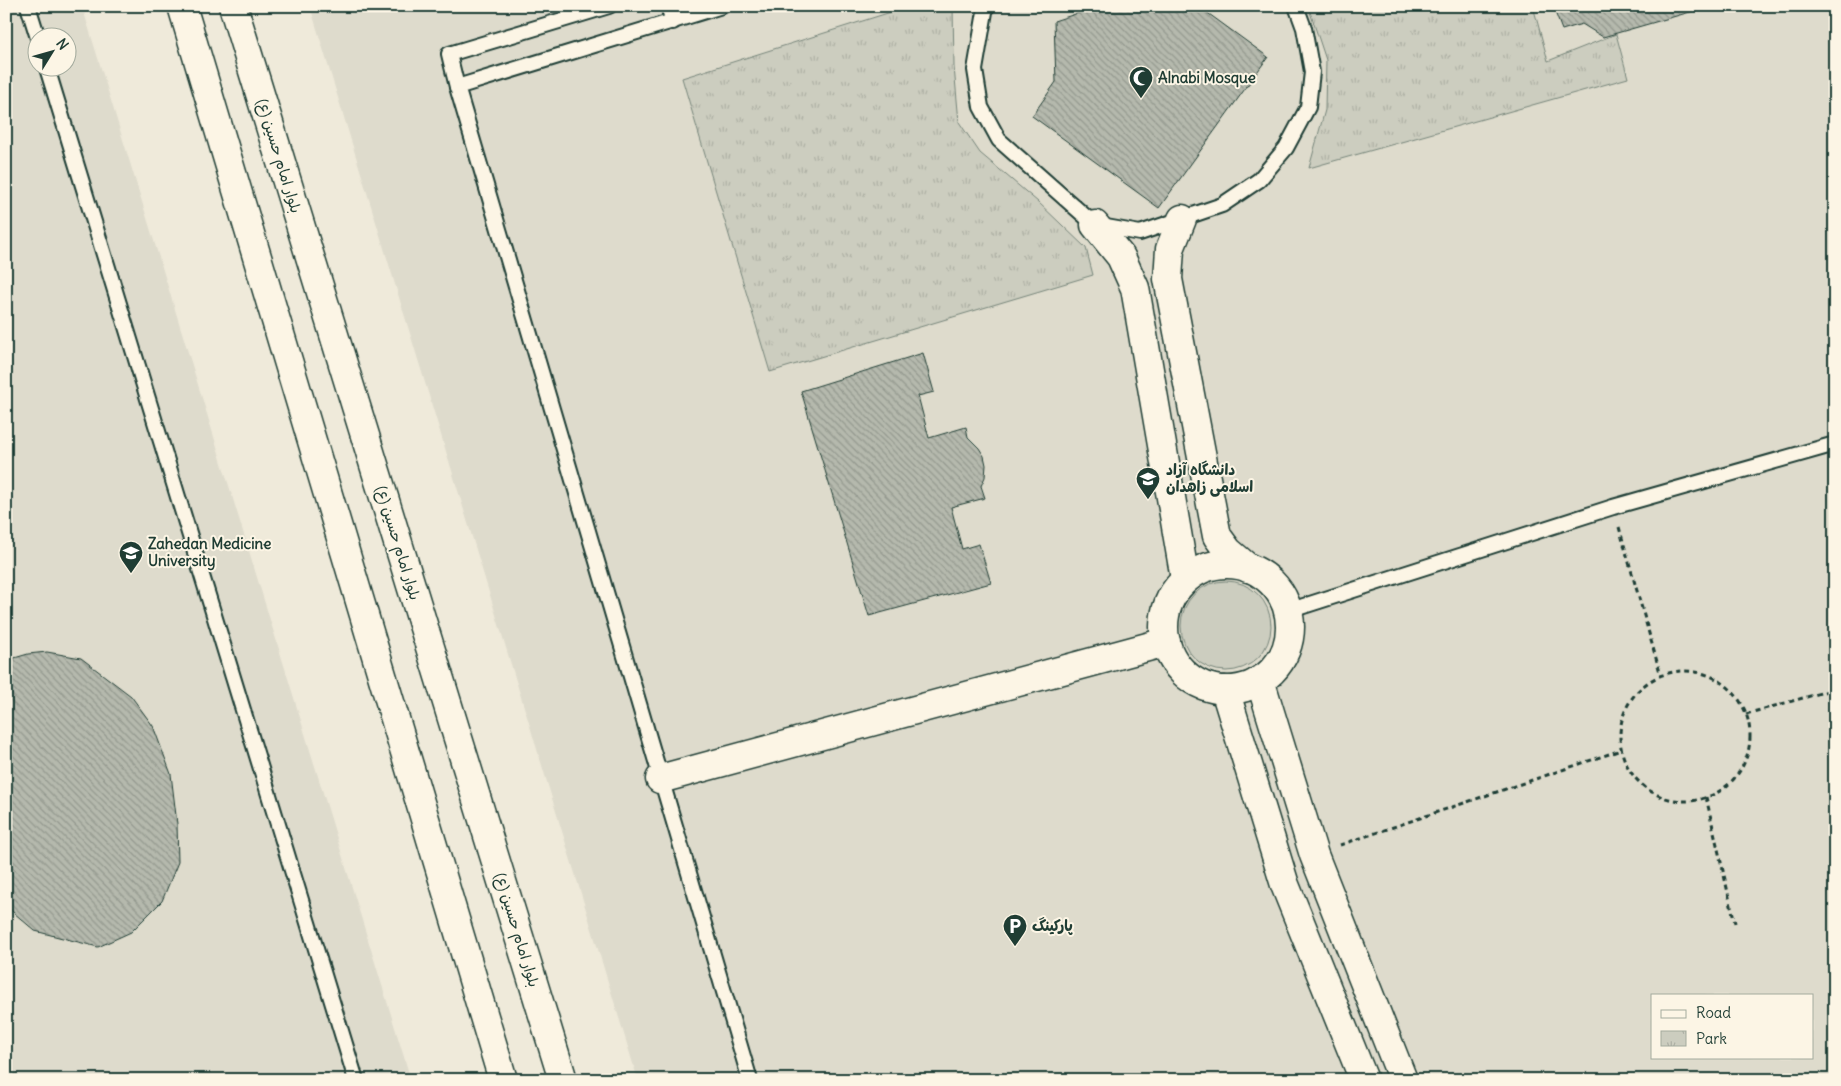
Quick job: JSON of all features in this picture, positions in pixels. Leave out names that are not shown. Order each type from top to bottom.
[{"type":"street","points":[[182,6],[503,1080]]},
{"type":"street","name":"بلوار امام حسین (ع)","points":[[232,6],[563,1080]]},
{"type":"street","points":[[1182,219],[1170,248],[1168,279],[1217,536],[1228,551],[1248,568],[1264,576],[1278,590],[1288,611],[1289,636],[1283,655],[1274,669],[1260,680],[1242,688],[1225,690],[1205,686],[1188,676],[1174,662],[1166,642],[1165,615],[1171,597],[1185,579],[1199,570],[1215,565],[1228,564],[1248,568]]},
{"type":"street","points":[[1095,224],[1121,257],[1135,288],[1185,579]]},
{"type":"street","points":[[660,779],[1166,642]]},
{"type":"street","points":[[1260,680],[1314,855],[1403,1080]]},
{"type":"street","points":[[1225,690],[1285,885],[1364,1080]]},
{"type":"lane","points":[[28,6],[35,28]]},
{"type":"lane","points":[[609,6],[449,54],[457,87],[660,779],[750,1080]]},
{"type":"lane","points":[[668,6],[673,22]]},
{"type":"lane","points":[[457,87],[722,6]]},
{"type":"lane","points":[[986,6],[975,70],[981,107],[999,140],[1095,224],[1140,233],[1222,205],[1259,180],[1286,148],[1308,107],[1312,72],[1304,28],[1296,6]]},
{"type":"lane","points":[[50,78],[356,1080]]},
{"type":"lane","points":[[1288,611],[1613,507],[1835,444]]},
{"type":"path","points":[[1613,507],[1661,676]]},
{"type":"path","points":[[1693,671],[1713,677],[1730,688],[1746,714],[1750,726],[1749,749],[1741,770],[1726,787],[1706,798],[1684,801],[1662,796],[1642,785],[1629,769],[1621,750],[1620,729],[1626,709],[1637,692],[1653,679],[1672,672],[1693,671]]},
{"type":"path","points":[[1746,714],[1835,689]]},
{"type":"path","points":[[1314,855],[1621,750]]},
{"type":"path","points":[[1706,798],[1735,924]]},
{"type":"shaded area","name":"Zahedan Medicine University","points":[[6,6],[82,6],[411,1080],[6,1080]]},
{"type":"shaded area","name":"دانشگاه آزاد اسلامی زاهدان","points":[[310,6],[1835,6],[1835,1080],[638,1080]]},
{"type":"green space","points":[[910,6],[953,6],[954,67],[959,122],[980,153],[1038,202],[1086,248],[1093,275],[770,372],[682,78]]},
{"type":"green space","points":[[1308,6],[1533,6],[1548,61],[1616,34],[1628,78],[1309,168],[1325,110],[1326,60]]},
{"type":"green space","points":[[1226,581],[1243,585],[1258,594],[1267,609],[1271,626],[1267,643],[1258,658],[1243,667],[1226,671],[1209,667],[1194,658],[1185,643],[1181,626],[1185,609],[1194,594],[1209,585]]},
{"type":"building","name":"Alnabi Mosque","points":[[1100,6],[1198,6],[1268,57],[1159,208],[1032,116],[1056,82],[1054,21]]},
{"type":"building","points":[[1551,6],[1711,6],[1603,37],[1582,24],[1562,30]]},
{"type":"building","points":[[923,353],[934,392],[918,396],[929,438],[966,427],[968,437],[984,456],[986,465],[985,477],[981,486],[985,498],[951,507],[962,549],[979,544],[991,583],[869,616],[801,391]]},
{"type":"building","points":[[47,652],[81,658],[131,696],[153,726],[171,774],[177,824],[178,862],[162,901],[131,932],[98,947],[35,931],[6,906],[6,663],[11,659],[28,654]]},
{"type":"place","name":"Alnabi Mosque","points":[[1141,99]]},
{"type":"place","name":"دانشگاه آزاد اسلامی زاهدان","points":[[1148,500]]},
{"type":"place","name":"Zahedan Medicine University","points":[[131,574]]},
{"type":"place","name":"پارکینگ","points":[[1015,947]]}]
